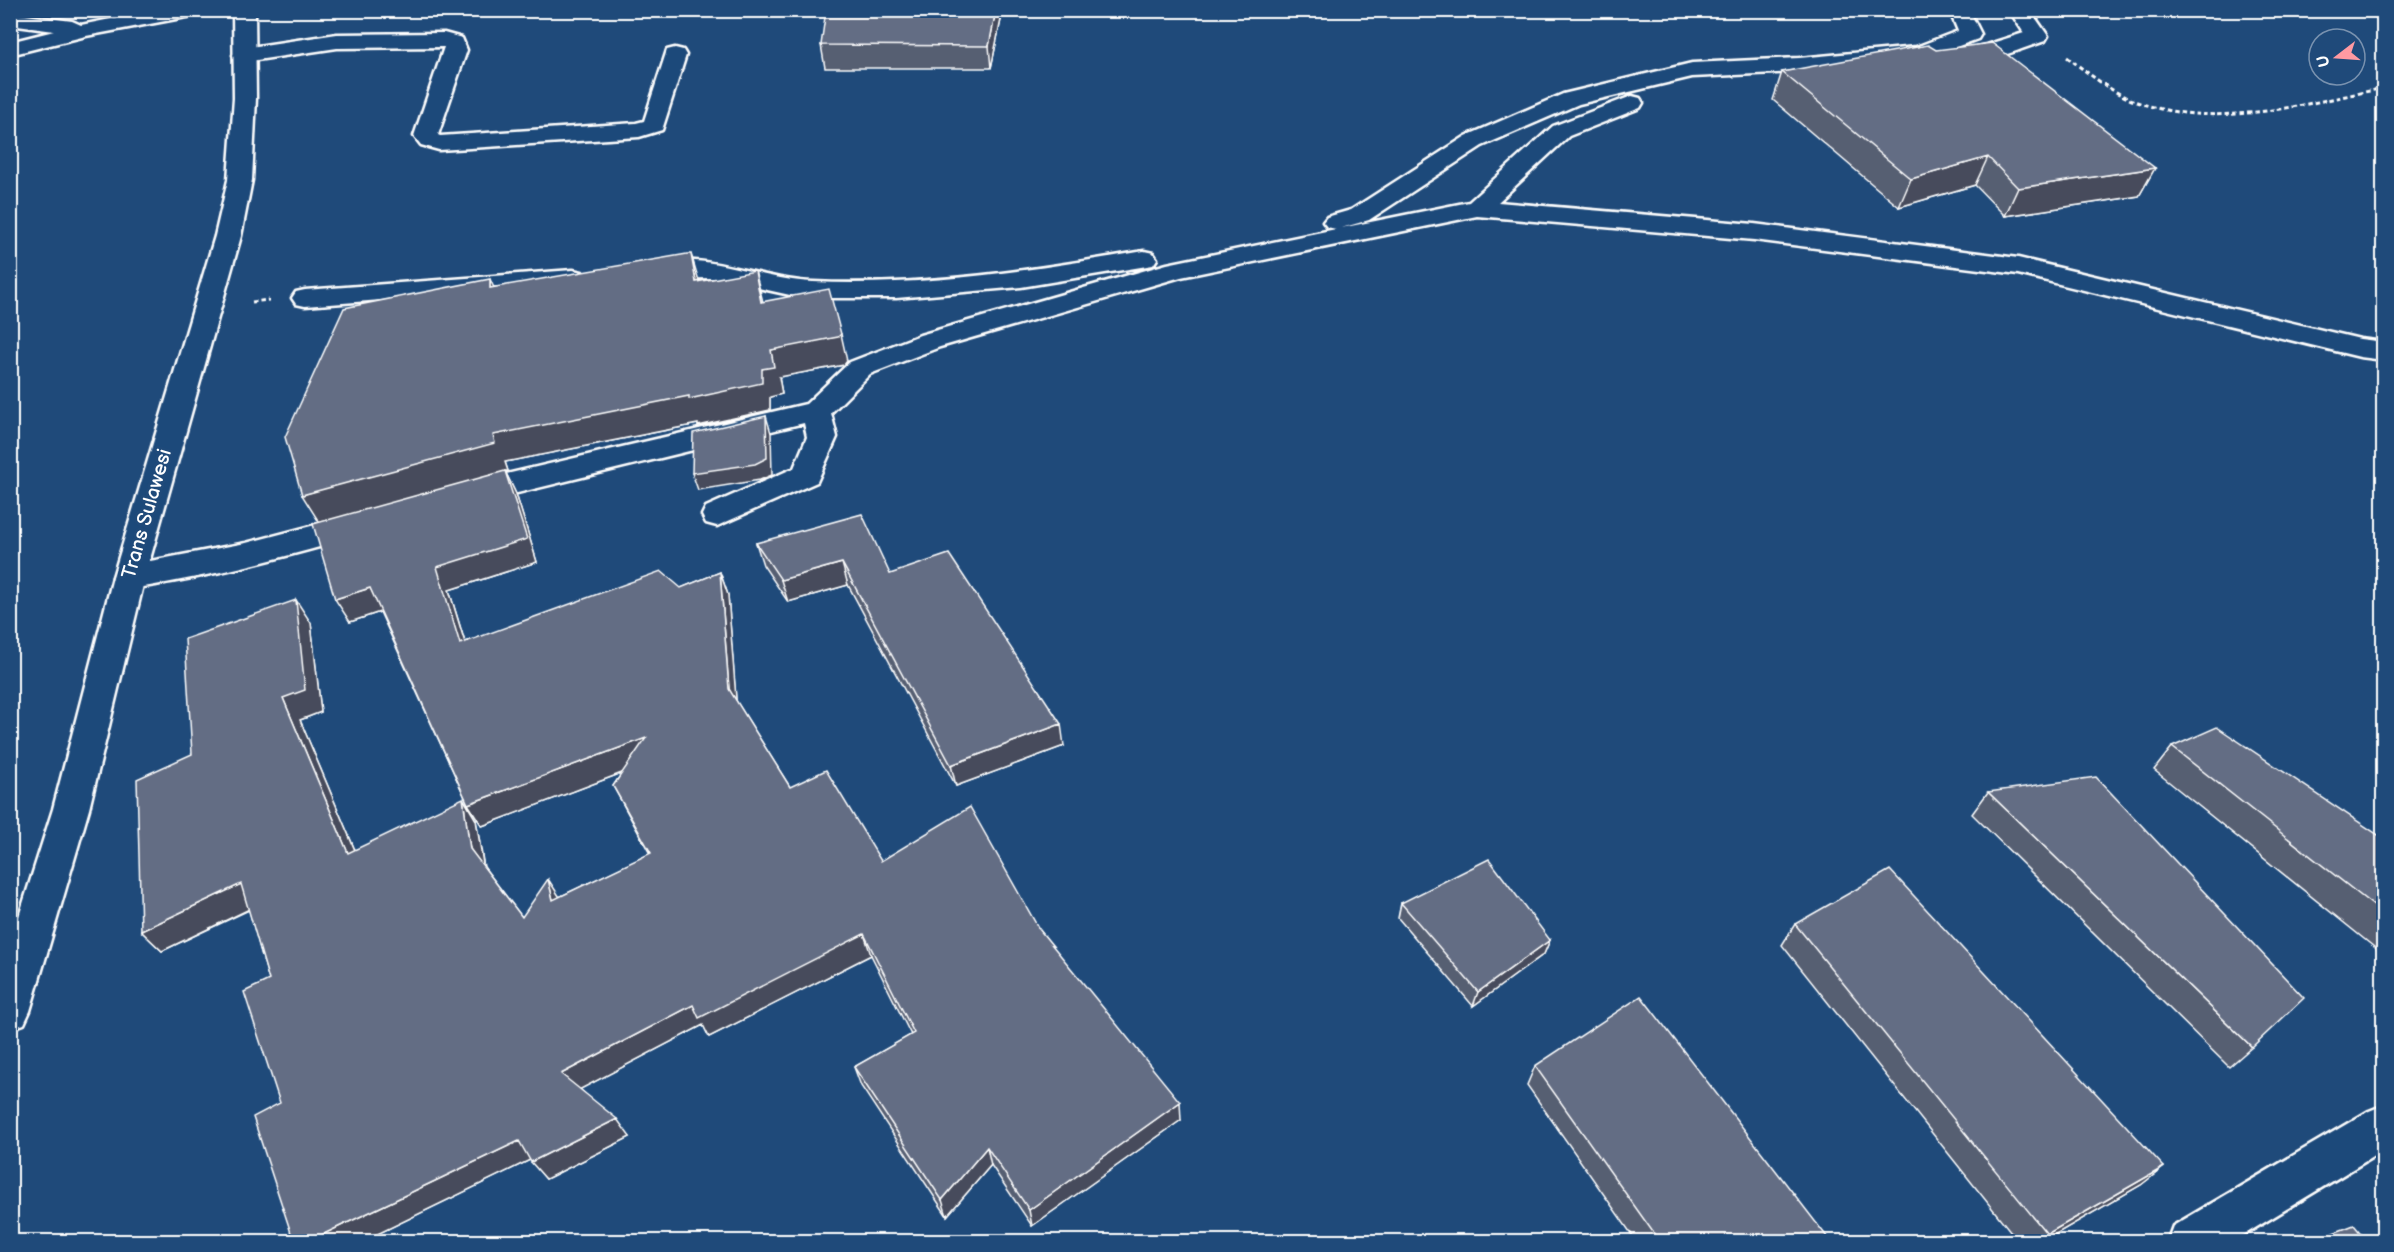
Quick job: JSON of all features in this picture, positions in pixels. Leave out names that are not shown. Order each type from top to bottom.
[{"type":"main road","points":[[10,49],[85,30],[192,10]]},
{"type":"main road","name":"Trans Sulawesi","points":[[10,1011],[71,809],[129,577],[228,236],[240,180],[245,98],[244,10]]},
{"type":"main road","points":[[305,298],[669,270],[717,271],[807,290],[884,291],[1079,271],[1311,229],[1360,215],[1474,141],[1570,99],[1692,70],[1799,66],[1920,53],[1970,34],[1963,17],[1956,10]]},
{"type":"main road","points":[[1477,208],[1561,131],[1640,101],[1687,91],[1745,88],[1882,73],[1990,51],[2037,36],[2019,10]]},
{"type":"main road","points":[[10,19],[85,30]]},
{"type":"main road","points":[[244,55],[337,41],[444,40],[454,43],[456,50],[426,136],[429,140],[439,143],[639,130],[654,125],[675,55]]},
{"type":"main road","points":[[436,503],[492,487],[816,411],[860,368],[930,341],[1176,270],[1477,208],[1754,232],[2018,266],[2360,348],[2384,351]]},
{"type":"main road","points":[[717,515],[806,475],[822,437],[816,411]]},
{"type":"main road","points":[[129,577],[176,570],[280,547],[392,516]]},
{"type":"main road","points":[[2189,1242],[2384,1126]]},
{"type":"path","points":[[2037,36],[2130,99],[2154,108],[2182,113],[2221,115],[2271,111],[2309,101],[2384,88]]},
{"type":"building","points":[[826,10],[996,10],[989,46],[821,45]]},
{"type":"building","points":[[1992,43],[2155,168],[2018,188],[1988,157],[1911,179],[1782,72],[1928,45],[1936,50]]},
{"type":"building","points":[[691,254],[696,282],[755,271],[761,302],[829,289],[841,334],[838,337],[771,350],[774,367],[762,369],[762,383],[689,399],[689,396],[493,435],[495,443],[302,495],[285,437],[344,308],[490,279],[490,288]]},
{"type":"building","points":[[766,416],[767,458],[755,464],[692,473],[693,433]]},
{"type":"building","points":[[505,471],[527,539],[437,567],[460,644],[661,571],[681,588],[720,572],[729,689],[790,787],[826,770],[881,861],[970,807],[1039,929],[1180,1102],[1029,1210],[987,1147],[942,1200],[854,1067],[914,1033],[864,934],[699,1018],[693,1005],[561,1074],[617,1119],[531,1162],[519,1141],[307,1242],[294,1242],[253,1117],[280,1103],[244,992],[269,980],[241,884],[141,931],[137,779],[192,754],[185,639],[296,600],[305,690],[283,698],[348,853],[463,798],[470,849],[522,917],[548,879],[553,900],[651,853],[613,786],[646,738],[468,804],[370,588],[335,599],[313,524]]},
{"type":"building","points":[[862,514],[890,574],[949,554],[1061,724],[951,765],[842,563],[781,580],[756,543]]},
{"type":"building","points":[[2217,727],[2384,839],[2384,914],[2172,747]]},
{"type":"building","points":[[2096,777],[2304,998],[2252,1047],[1988,792]]},
{"type":"building","points":[[1489,859],[1550,940],[1478,992],[1401,903]]},
{"type":"building","points":[[1890,870],[2164,1167],[2047,1234],[1795,924]]},
{"type":"building","points":[[1641,996],[1831,1242],[1660,1242],[1535,1066]]},
{"type":"building","points":[[2354,1225],[2368,1242],[2310,1242]]}]
